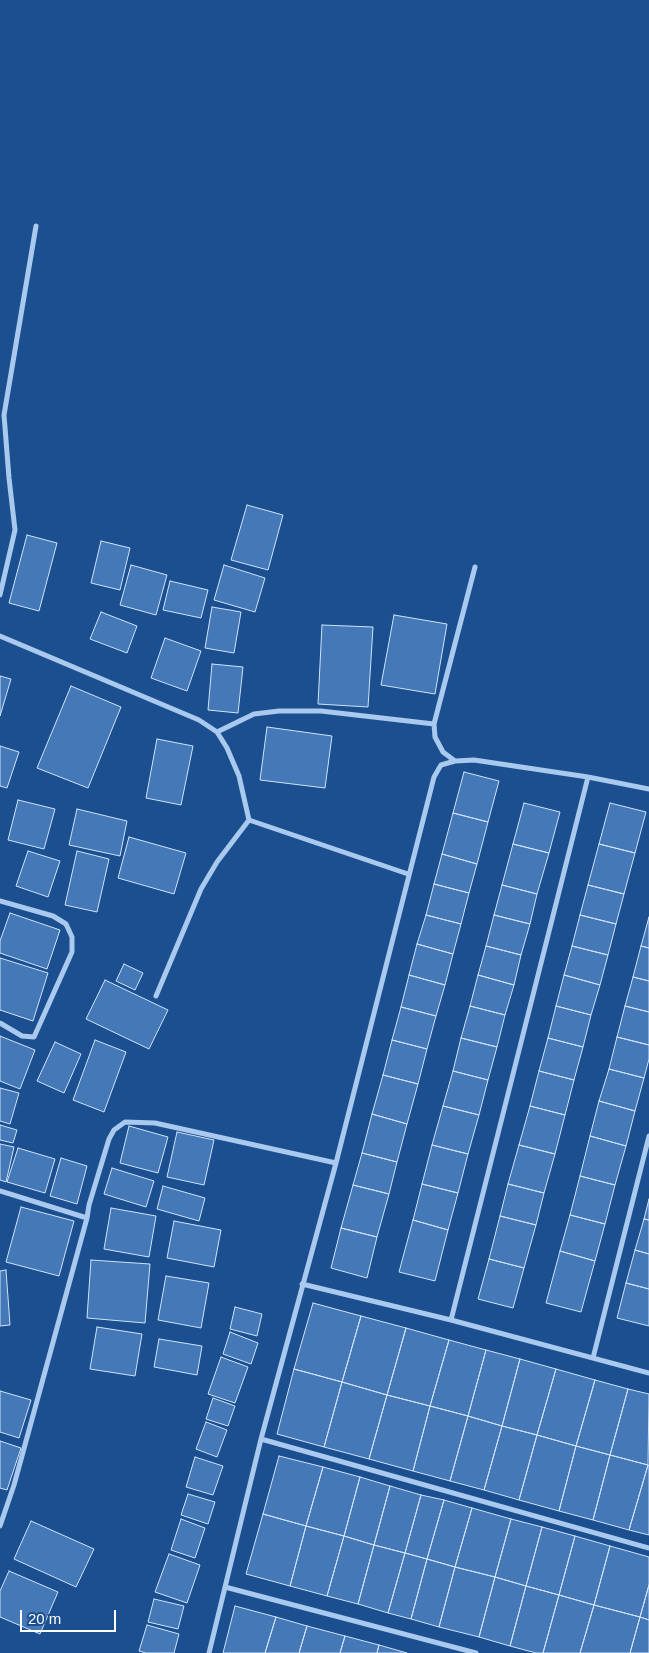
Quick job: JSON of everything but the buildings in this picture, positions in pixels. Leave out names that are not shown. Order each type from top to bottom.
[{"type":"street","points":[[0,595],[15,530],[8,478],[4,415],[36,226]]},
{"type":"street","points":[[456,761],[443,752],[435,737],[434,724],[475,566]]},
{"type":"street","points":[[0,636],[198,720],[217,732],[228,748],[239,776],[249,820]]},
{"type":"street","points":[[217,732],[254,714],[279,711],[321,712],[434,724]]},
{"type":"street","points":[[209,1653],[261,1439],[336,1163],[434,777],[441,766],[456,761],[474,760],[588,777],[649,789]]},
{"type":"street","points":[[451,1320],[588,777]]},
{"type":"street","points":[[249,820],[408,874]]},
{"type":"street","points":[[156,996],[201,888],[217,862],[249,820]]},
{"type":"street","points":[[0,901],[53,916],[66,924],[72,937],[72,952],[34,1037],[22,1036],[0,1023]]},
{"type":"street","points":[[0,1526],[14,1486],[89,1205],[109,1139],[114,1130],[125,1122],[155,1123],[336,1163]]},
{"type":"street","points":[[592,1358],[649,1136]]},
{"type":"street","points":[[0,1191],[87,1218]]},
{"type":"street","points":[[302,1284],[451,1320],[649,1373]]},
{"type":"street","points":[[261,1439],[649,1548]]},
{"type":"street","points":[[225,1587],[476,1653]]}]
